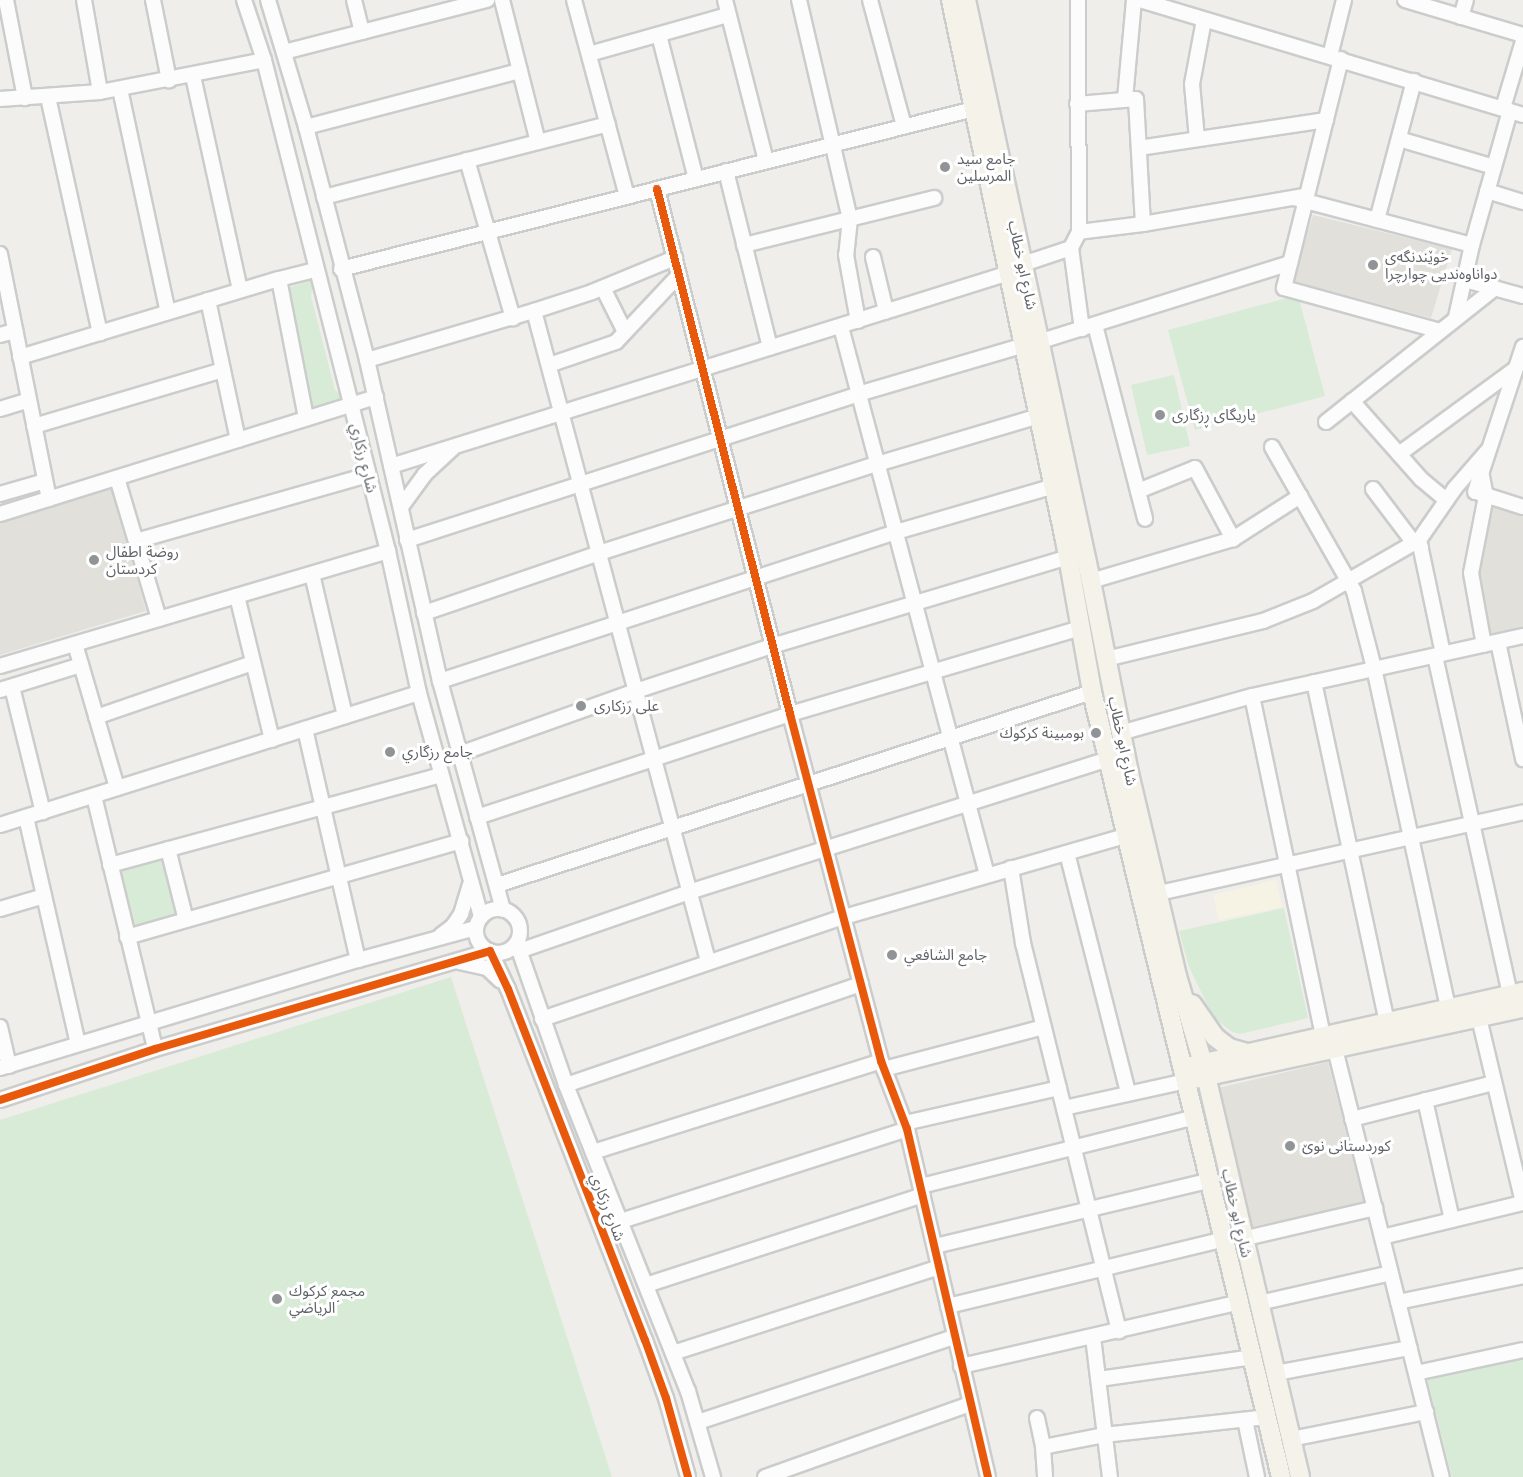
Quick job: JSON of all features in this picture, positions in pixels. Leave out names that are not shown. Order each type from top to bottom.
[{"type":"main road","name":"شارع ابو خطاب","points":[[951,0],[974,109],[1016,269]]},
{"type":"main road","name":"شارع ابو خطاب","points":[[966,0],[1031,344],[1091,582],[1106,659],[1120,733],[1116,770],[1128,835],[1194,1072],[1250,1303],[1276,1373],[1300,1477]]},
{"type":"main road","name":"شارع ابو خطاب","points":[[1038,374],[1039,416],[1069,557],[1092,692],[1116,770],[1159,892],[1194,1072],[1196,1117],[1211,1180],[1234,1239]]},
{"type":"main road","points":[[1177,976],[1194,1008],[1215,1037],[1229,1048],[1246,1053]]},
{"type":"main road","points":[[1194,1072],[1329,1043],[1387,1022],[1448,1008],[1518,999]]},
{"type":"main road","points":[[1194,1072],[1246,1053],[1329,1043],[1479,1018],[1518,999]]},
{"type":"main road","name":"شارع ابو خطاب","points":[[1250,1303],[1253,1357],[1281,1477]]},
{"type":"street","points":[[6,0],[25,98]]},
{"type":"street","points":[[84,0],[100,92]]},
{"type":"street","points":[[153,0],[169,80]]},
{"type":"street","name":"شارع رزكاري","points":[[244,0],[264,60],[388,551],[419,693],[471,876],[479,922]]},
{"type":"street","name":"شارع رزكاري","points":[[268,0],[306,127],[341,269],[367,360],[440,681],[503,909]]},
{"type":"street","points":[[354,0],[363,32]]},
{"type":"street","points":[[284,52],[487,0]]},
{"type":"street","points":[[502,0],[538,142]]},
{"type":"street","points":[[574,0],[627,196]]},
{"type":"street","points":[[725,0],[766,161]]},
{"type":"street","points":[[799,0],[850,219],[846,255],[858,321]]},
{"type":"street","points":[[870,0],[904,126]]},
{"type":"street","points":[[1078,0],[1079,232],[1071,249],[1089,326],[1145,519]]},
{"type":"street","points":[[1125,99],[1134,0]]},
{"type":"street","points":[[1344,0],[1326,120],[1303,198],[1284,288],[1440,331]]},
{"type":"street","points":[[1405,0],[1523,35]]},
{"type":"street","points":[[1461,17],[1466,0]]},
{"type":"street","points":[[1146,1],[1512,112]]},
{"type":"street","points":[[589,54],[728,15]]},
{"type":"street","points":[[1197,140],[1192,84],[1204,20]]},
{"type":"street","points":[[658,34],[696,179]]},
{"type":"street","points":[[1456,317],[1486,191],[1512,112],[1523,41]]},
{"type":"street","points":[[0,99],[100,92],[193,76],[264,60]]},
{"type":"street","points":[[306,127],[520,71]]},
{"type":"street","points":[[193,76],[240,290]]},
{"type":"street","points":[[1377,220],[1414,81]]},
{"type":"street","points":[[120,89],[168,312]]},
{"type":"street","points":[[48,97],[100,333]]},
{"type":"street","points":[[1077,104],[1136,99],[1143,224]]},
{"type":"street","points":[[341,269],[974,109]]},
{"type":"street","points":[[1139,148],[1326,120]]},
{"type":"street","points":[[324,197],[608,124]]},
{"type":"street","points":[[1399,139],[1494,167]]},
{"type":"street","points":[[467,160],[513,318]]},
{"type":"street","points":[[726,171],[770,348]]},
{"type":"street","points":[[657,189],[772,646],[861,984],[883,1065],[906,1126],[988,1477]]},
{"type":"street","points":[[1486,191],[1523,202]]},
{"type":"street","points":[[744,245],[934,198]]},
{"type":"street","points":[[1079,232],[1303,198],[1472,245]]},
{"type":"street","points":[[391,466],[841,327],[1071,249]]},
{"type":"street","points":[[0,254],[49,499]]},
{"type":"street","points":[[873,257],[886,311]]},
{"type":"street","points":[[367,360],[513,318],[603,288],[675,258]]},
{"type":"street","points":[[407,540],[858,394],[1031,344],[1290,263]]},
{"type":"street","points":[[20,357],[240,290],[316,270]]},
{"type":"street","points":[[549,365],[616,342],[679,275]]},
{"type":"street","points":[[279,279],[306,418]]},
{"type":"street","points":[[1465,280],[1523,296]]},
{"type":"street","points":[[603,288],[625,332]]},
{"type":"street","points":[[1326,422],[1495,288]]},
{"type":"street","points":[[208,300],[238,440]]},
{"type":"street","points":[[534,311],[708,961]]},
{"type":"street","points":[[841,327],[987,875]]},
{"type":"street","points":[[0,335],[15,331]]},
{"type":"street","points":[[1523,347],[1481,471],[1471,573],[1523,759]]},
{"type":"street","points":[[1399,454],[1515,369]]},
{"type":"street","points":[[34,426],[223,370]]},
{"type":"street","points":[[1486,389],[1503,405]]},
{"type":"street","points":[[0,514],[376,397]]},
{"type":"street","points":[[0,409],[29,400]]},
{"type":"street","points":[[1352,401],[1421,479],[1446,500]]},
{"type":"street","points":[[424,613],[599,553],[877,464],[1039,416]]},
{"type":"street","points":[[401,507],[425,474],[457,445]]},
{"type":"street","points":[[1272,447],[1354,591],[1374,668],[1448,1008]]},
{"type":"street","points":[[1106,659],[1263,621],[1313,601],[1418,543],[1455,488],[1488,450]]},
{"type":"street","points":[[1138,491],[1195,468],[1233,539]]},
{"type":"street","points":[[136,541],[368,475]]},
{"type":"street","points":[[117,478],[159,619]]},
{"type":"street","points":[[0,494],[45,481]]},
{"type":"street","points":[[440,681],[896,532],[1054,486]]},
{"type":"street","points":[[1455,488],[1523,507]]},
{"type":"street","points":[[1373,489],[1418,543],[1472,823],[1518,999]]},
{"type":"street","points":[[1091,582],[1233,539],[1300,496]]},
{"type":"street","points":[[0,666],[388,551]]},
{"type":"street","points":[[459,754],[636,691],[772,646],[1069,557]]},
{"type":"street","points":[[312,573],[345,716]]},
{"type":"street","points":[[237,596],[272,740]]},
{"type":"street","points":[[477,817],[790,714],[1081,628]]},
{"type":"street","points":[[1120,733],[1252,696],[1523,636]]},
{"type":"street","points":[[75,644],[117,788]]},
{"type":"street","points":[[96,717],[253,663]]},
{"type":"street","points":[[43,812],[6,688],[81,665]]},
{"type":"street","points":[[1314,682],[1387,1022]]},
{"type":"street","points":[[497,885],[672,826],[1092,692]]},
{"type":"street","points":[[0,825],[419,693]]},
{"type":"street","points":[[1252,696],[1287,864],[1329,1043],[1352,1119],[1442,1477]]},
{"type":"street","points":[[305,729],[358,960]]},
{"type":"street","points":[[0,1100],[155,1049],[442,963],[490,951],[505,952],[968,804],[1116,770]]},
{"type":"street","points":[[110,865],[441,775]]},
{"type":"street","points":[[94,795],[155,1049]]},
{"type":"street","points":[[1159,892],[1523,812]]},
{"type":"street","points":[[26,817],[78,1044]]},
{"type":"street","points":[[542,1019],[708,961],[844,917],[1128,835]]},
{"type":"street","points":[[127,937],[461,841]]},
{"type":"street","points":[[168,849],[186,920]]},
{"type":"street","points":[[1067,853],[1128,1093]]},
{"type":"street","points":[[1011,868],[1023,944],[1119,1331]]},
{"type":"street","points":[[436,939],[453,926],[461,914],[468,898],[471,876]]},
{"type":"street","points":[[0,909],[45,896]]},
{"type":"street","points":[[0,1027],[4,1067],[358,960],[436,939],[479,922],[491,910],[503,909],[514,915],[521,931],[518,947]]},
{"type":"street","points":[[479,922],[479,942],[490,951]]},
{"type":"street","name":"شارع رزكاري","points":[[518,947],[566,1085],[688,1391],[713,1477]]},
{"type":"street","name":"شارع رزكاري","points":[[490,951],[508,989],[666,1398],[688,1477]]},
{"type":"street","points":[[442,963],[466,962],[487,968],[508,989]]},
{"type":"street","points":[[566,1085],[861,984]]},
{"type":"street","points":[[1382,1237],[1523,1203],[1479,1018]]},
{"type":"street","points":[[593,1152],[883,1065],[1044,1027]]},
{"type":"street","points":[[1064,1108],[1128,1093],[1194,1072]]},
{"type":"street","points":[[1352,1119],[1493,1083]]},
{"type":"street","points":[[621,1221],[906,1126],[1059,1088]]},
{"type":"street","points":[[1425,1100],[1452,1220]]},
{"type":"street","points":[[646,1285],[922,1191],[1073,1147],[1196,1117]]},
{"type":"street","points":[[934,1246],[1211,1180]]},
{"type":"street","points":[[948,1306],[1375,1208]]},
{"type":"street","points":[[673,1353],[939,1267]]},
{"type":"street","points":[[961,1366],[1391,1273]]},
{"type":"street","points":[[1398,1302],[1523,1276]]},
{"type":"street","points":[[698,1422],[954,1337]]},
{"type":"street","points":[[1093,1337],[1110,1477]]},
{"type":"street","points":[[1276,1373],[1410,1348]]},
{"type":"street","points":[[1416,1373],[1523,1350]]},
{"type":"street","points":[[1099,1380],[1253,1357]]},
{"type":"street","points":[[666,1398],[688,1391]]},
{"type":"street","points":[[765,1477],[970,1404]]},
{"type":"street","points":[[1291,1439],[1426,1412]]},
{"type":"street","points":[[1043,1447],[1104,1435],[1266,1417]]},
{"type":"street","points":[[1036,1418],[1043,1447],[1046,1477]]},
{"type":"street","points":[[1245,1420],[1257,1477]]},
{"type":"shaded area","name":"خوێندنگەی دواناوەندیی چوارچرا","points":[[1313,215],[1452,249],[1431,318],[1293,281]]},
{"type":"shaded area","points":[[111,488],[146,611],[0,655],[0,521]]},
{"type":"shaded area","points":[[1493,504],[1523,513],[1523,629],[1489,636],[1480,608],[1477,568]]},
{"type":"shaded area","points":[[1276,880],[1282,907],[1219,920],[1213,895]]},
{"type":"shaded area","name":"کوردستانی نوێ","points":[[1328,1062],[1364,1204],[1250,1227],[1218,1088]]},
{"type":"green space","points":[[314,280],[311,296],[335,390],[342,395],[344,402],[312,412],[286,288]]},
{"type":"green space","points":[[1298,295],[1325,396],[1195,430],[1168,330]]},
{"type":"green space","name":"یاریگای ڕزگاری","points":[[1174,375],[1190,446],[1147,455],[1131,385]]},
{"type":"green space","points":[[164,856],[179,917],[132,929],[120,869]]},
{"type":"green space","points":[[1284,908],[1308,1018],[1240,1034],[1232,1032],[1217,1020],[1207,1004],[1189,967],[1179,931]]},
{"type":"green space","name":"مجمع كركوك الرياضي","points":[[451,977],[612,1477],[0,1477],[0,1120]]},
{"type":"green space","points":[[1523,1353],[1523,1477],[1452,1477],[1427,1378]]},
{"type":"cycle path","points":[[657,189],[790,714],[881,1061],[907,1129],[988,1477]]},
{"type":"cycle path","points":[[0,1100],[155,1049],[490,951],[508,989],[645,1340],[666,1398],[688,1477]]},
{"type":"place","name":"جامع سيد المرسلين","points":[[945,167]]},
{"type":"place","name":"خوێندنگەی دواناوەندیی چوارچرا","points":[[1373,265]]},
{"type":"place","name":"یاریگای ڕزگاری","points":[[1160,415]]},
{"type":"place","name":"روضة اطفال كردستان","points":[[94,560]]},
{"type":"place","name":"على رزكارى","points":[[581,706]]},
{"type":"place","name":"بومبينة كركوك","points":[[1096,733]]},
{"type":"place","name":"جامع رزگاري","points":[[390,752]]},
{"type":"place","name":"جامع الشافعي","points":[[892,955]]},
{"type":"place","name":"کوردستانی نوێ","points":[[1290,1146]]},
{"type":"place","name":"مجمع كركوك الرياضي","points":[[277,1299]]}]
